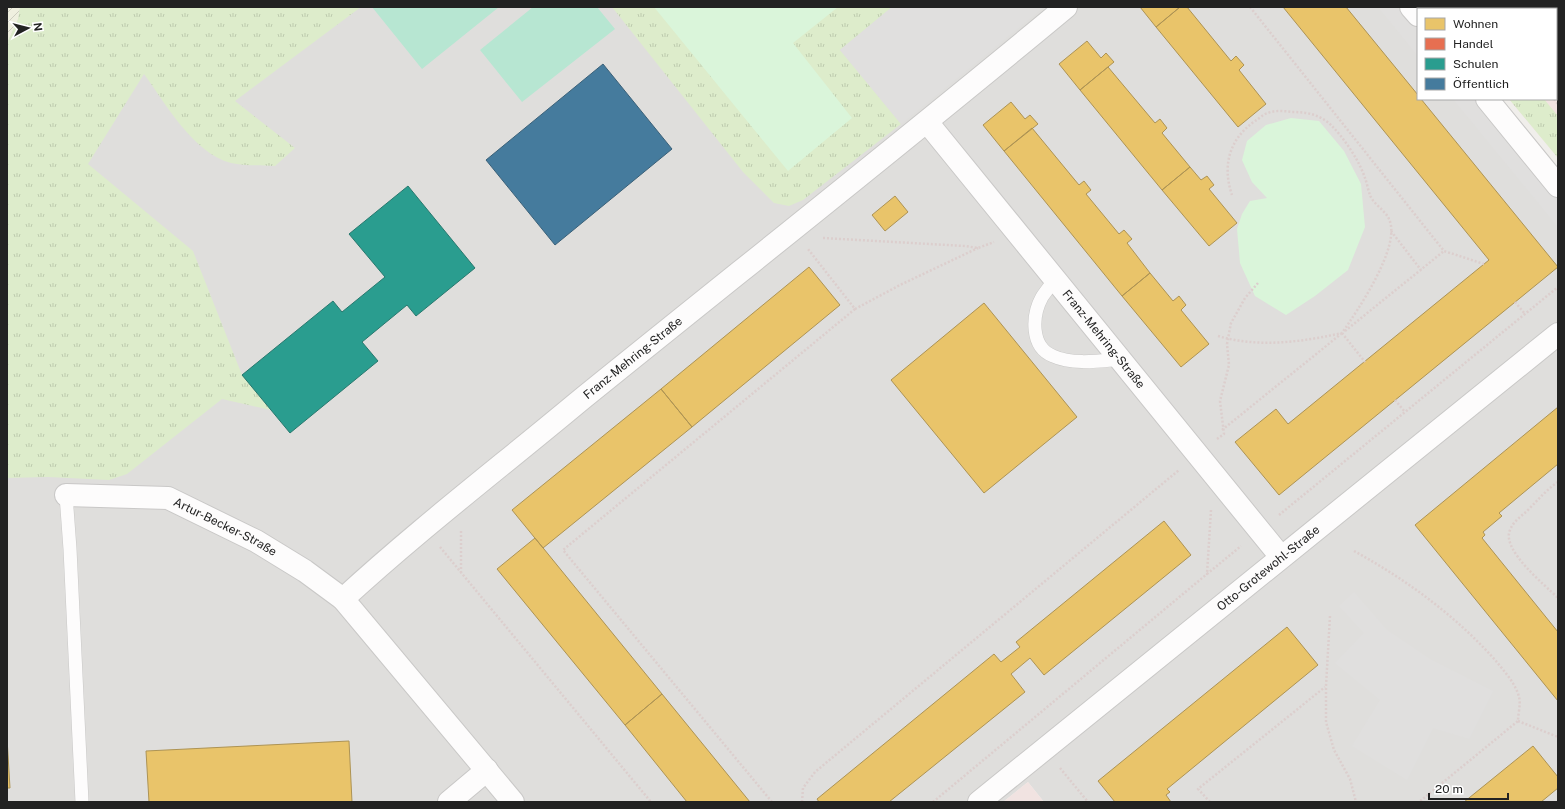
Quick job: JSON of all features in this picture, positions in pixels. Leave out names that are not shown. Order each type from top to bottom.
[{"type":"street","name":"Franz-Mehring-Straße","points":[[343,599],[424,528],[795,233],[1066,7]]},
{"type":"street","points":[[1488,100],[1558,186]]},
{"type":"street","name":"Franz-Mehring-Straße","points":[[927,122],[1280,557]]},
{"type":"street","name":"Otto-Grotewohl-Straße","points":[[979,802],[1280,557],[1558,334]]},
{"type":"street","name":"Artur-Becker-Straße","points":[[66,495],[168,498],[256,541],[305,571],[343,599],[513,802]]},
{"type":"street","points":[[449,802],[487,770]]},
{"type":"lane","points":[[1055,279],[1042,297],[1037,312],[1035,327],[1037,341],[1040,346],[1052,356],[1066,360],[1120,360]]},
{"type":"lane","name":"Artur-Becker-Straße","points":[[66,495],[82,802]]},
{"type":"path","points":[[1250,7],[1444,251],[1484,264]]},
{"type":"path","points":[[1218,336],[1250,343],[1310,340],[1342,333],[1367,297],[1380,270],[1391,231],[1389,218],[1370,197],[1365,177],[1356,159],[1342,139],[1330,124],[1318,116],[1306,112],[1267,113],[1240,134],[1230,150],[1227,166],[1228,183],[1232,195]]},
{"type":"path","points":[[1391,231],[1421,270]]},
{"type":"path","points":[[772,802],[563,550],[855,309],[900,285],[978,248],[1017,232]]},
{"type":"path","points":[[795,233],[978,248]]},
{"type":"path","points":[[795,233],[855,309]]},
{"type":"path","points":[[1222,430],[1444,251]]},
{"type":"path","points":[[1212,443],[1224,434],[1222,430],[1220,402],[1229,365],[1228,339],[1231,323],[1245,298],[1258,283]]},
{"type":"path","points":[[933,802],[1259,531],[1558,287]]},
{"type":"path","points":[[1515,302],[1525,314]]},
{"type":"path","points":[[1342,333],[1364,362]]},
{"type":"path","points":[[1395,400],[1405,412]]},
{"type":"path","points":[[802,802],[803,788],[815,772],[1180,469],[1185,474]]},
{"type":"path","points":[[1558,482],[1542,495],[1514,523],[1509,531],[1509,542],[1520,561],[1558,598]]},
{"type":"path","points":[[459,500],[461,572]]},
{"type":"path","points":[[1207,574],[1211,509]]},
{"type":"path","points":[[424,528],[651,802]]},
{"type":"path","points":[[1354,551],[1387,569],[1441,608],[1481,644],[1505,672],[1520,697],[1518,721],[1419,802]]},
{"type":"path","points":[[1330,616],[1326,686],[1326,722],[1334,750],[1350,779],[1356,802]]},
{"type":"path","points":[[1210,802],[1198,789],[1326,686]]},
{"type":"path","points":[[1518,721],[1558,737]]},
{"type":"shaded area","points":[[20,7],[1401,7],[1417,27],[1417,100],[1477,100],[1558,199],[1558,802],[1044,802],[1028,782],[1003,802],[7,802],[7,43],[18,19]]},
{"type":"shaded area","points":[[892,7],[1044,7],[901,124],[840,50]]},
{"type":"shaded area","points":[[1378,7],[1401,7],[1417,27],[1417,55]]},
{"type":"shaded area","points":[[1433,7],[1558,7],[1558,158],[1510,100],[1557,100],[1557,8]]},
{"type":"shaded area","points":[[1454,100],[1477,100],[1558,199],[1558,227]]},
{"type":"shaded area","points":[[1354,592],[1387,630],[1430,659],[1493,691],[1469,739],[1433,728],[1407,780],[1352,746],[1380,700],[1335,663],[1364,633],[1339,606]]},
{"type":"shaded area","points":[[1028,782],[1044,802],[1003,802]]},
{"type":"green space","points":[[7,7],[20,7],[18,19],[7,43]]},
{"type":"green space","points":[[20,7],[361,7],[235,101],[295,148],[275,166],[231,163],[217,158],[204,149],[171,113],[144,74],[88,164],[193,251],[242,375],[271,410],[222,399],[127,474],[109,480],[48,477],[7,478],[7,43],[18,19]]},
{"type":"green space","points":[[372,7],[499,7],[422,69]]},
{"type":"green space","points":[[533,7],[597,7],[615,29],[522,102],[480,50]]},
{"type":"green space","points":[[612,7],[892,7],[840,50],[901,124],[803,200],[789,206],[774,203],[743,172]]},
{"type":"green space","points":[[654,7],[838,7],[793,43],[852,118],[788,171]]},
{"type":"green space","points":[[1510,100],[1545,100],[1558,116],[1558,158]]},
{"type":"green space","points":[[1291,118],[1319,121],[1344,151],[1361,184],[1365,227],[1348,270],[1315,296],[1286,315],[1255,296],[1240,263],[1237,229],[1242,214],[1250,201],[1267,198],[1252,182],[1242,160],[1247,141],[1266,125]]},
{"type":"building: Wohnen","points":[[1140,7],[1180,7],[1156,27]]},
{"type":"building: Wohnen","points":[[1180,7],[1187,7],[1231,61],[1236,56],[1244,65],[1239,70],[1266,104],[1238,127],[1156,27]]},
{"type":"building: Wohnen","points":[[1283,7],[1346,7],[1417,94],[1417,100],[1422,100],[1558,267],[1279,495],[1235,442],[1276,409],[1288,424],[1489,260]]},
{"type":"building: Wohnen","points":[[1087,41],[1101,58],[1106,53],[1114,62],[1080,90],[1059,64]]},
{"type":"building: Wohnen","points":[[1108,67],[1155,123],[1160,119],[1167,128],[1162,133],[1190,167],[1162,190],[1080,90]]},
{"type":"building: Wohnen","points":[[1011,102],[1025,119],[1030,115],[1038,124],[1004,151],[983,125]]},
{"type":"building: Wohnen","points":[[1032,128],[1079,185],[1084,181],[1091,190],[1086,194],[1119,234],[1124,230],[1132,239],[1127,243],[1150,273],[1122,296],[1004,151]]},
{"type":"building: Wohnen","points":[[1190,167],[1201,180],[1207,176],[1214,185],[1209,189],[1237,223],[1209,246],[1162,190]]},
{"type":"building: Wohnen","points":[[895,196],[908,212],[885,231],[872,215]]},
{"type":"building: Wohnen","points":[[809,267],[840,305],[692,427],[661,389]]},
{"type":"building: Wohnen","points":[[1150,273],[1173,301],[1179,296],[1186,305],[1181,310],[1209,344],[1181,367],[1122,296]]},
{"type":"building: Wohnen","points":[[984,303],[1077,417],[984,493],[891,380]]},
{"type":"building: Wohnen","points":[[661,389],[692,427],[543,548],[512,510]]},
{"type":"building: Wohnen","points":[[1558,407],[1558,464],[1499,513],[1502,516],[1483,532],[1485,535],[1482,538],[1558,632],[1558,701],[1415,525]]},
{"type":"building: Wohnen","points":[[1164,521],[1191,555],[1044,675],[1030,658],[1011,674],[1025,692],[889,802],[819,802],[817,799],[994,654],[1001,662],[1020,647],[1016,642]]},
{"type":"building: Wohnen","points":[[535,538],[662,694],[625,725],[497,569]]},
{"type":"building: Wohnen","points":[[1287,627],[1318,665],[1167,789],[1170,792],[1166,795],[1171,802],[1115,802],[1098,781]]},
{"type":"building: Wohnen","points":[[662,694],[750,802],[687,802],[625,725]]},
{"type":"building: Wohnen","points":[[7,738],[10,788],[7,788]]},
{"type":"building: Wohnen","points":[[349,741],[352,802],[149,802],[146,751]]},
{"type":"building: Wohnen","points":[[1533,746],[1558,777],[1558,788],[1541,802],[1464,802]]},
{"type":"building: Handel","points":[[1516,7],[1558,7],[1558,59],[1557,8]]},
{"type":"building: Schulen","points":[[408,186],[475,268],[416,316],[407,305],[362,342],[378,361],[290,433],[242,375],[333,301],[342,312],[385,277],[349,234]]},
{"type":"building: Öffentlich","points":[[603,64],[672,149],[555,245],[486,160]]}]
